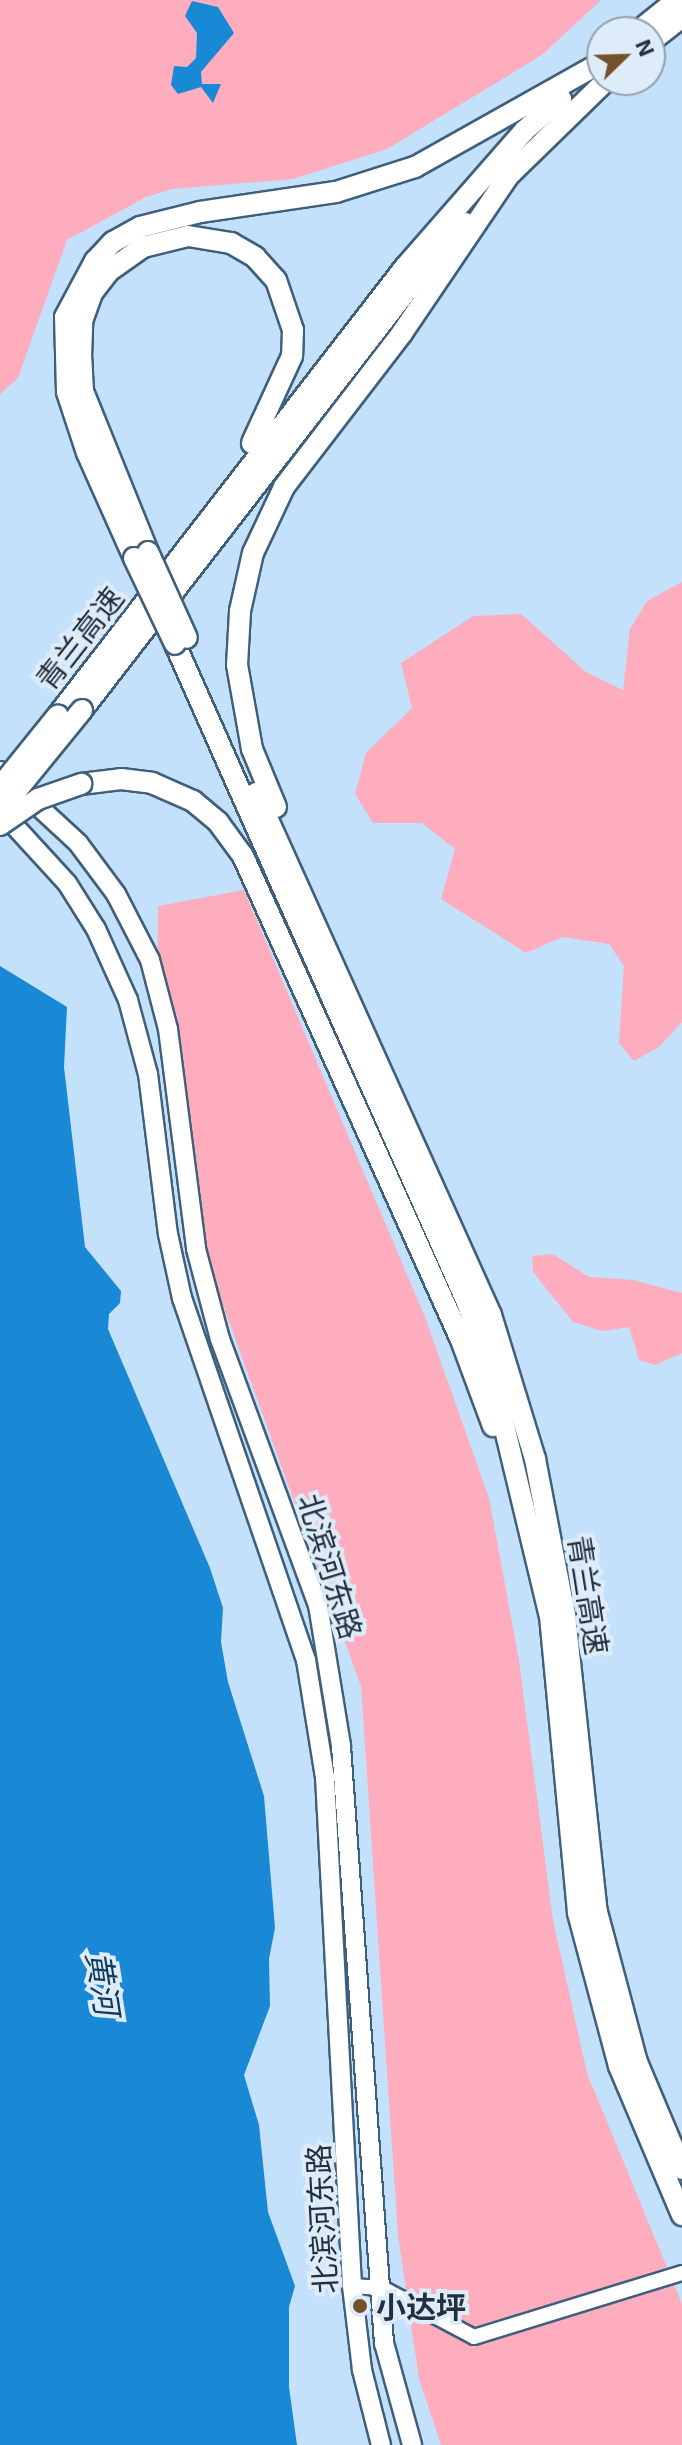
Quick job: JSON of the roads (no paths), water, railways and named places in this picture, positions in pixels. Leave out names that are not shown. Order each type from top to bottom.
[{"type":"highway","points":[[657,16],[677,0]]},
{"type":"highway","points":[[666,30],[682,17]]},
{"type":"highway","points":[[372,1048],[67,392],[65,317],[95,261],[113,242],[140,227],[200,212],[336,192],[415,167],[456,148],[586,71]]},
{"type":"highway","points":[[176,562],[405,267],[524,131],[586,76]]},
{"type":"highway","points":[[0,810],[82,710],[418,276],[511,172],[590,96]]},
{"type":"highway","points":[[372,1048],[252,749],[237,665],[240,611],[253,553],[284,487],[402,333],[511,172]]},
{"type":"highway","points":[[141,555],[83,391],[82,321],[92,293],[109,271],[143,247],[207,237],[255,257],[276,280],[293,330],[292,356],[254,440],[176,562]]},
{"type":"highway","name":"青兰高速","points":[[0,787],[176,562]]},
{"type":"highway","points":[[181,641],[466,1300],[490,1367],[526,1512]]},
{"type":"highway","points":[[0,825],[38,799],[81,784],[121,779],[152,783],[193,801],[218,822],[243,856],[461,1340],[526,1512]]},
{"type":"highway","name":"青兰高速","points":[[372,1048],[491,1315],[535,1459],[565,1615],[597,1912],[637,2062],[682,2169]]},
{"type":"highway","name":"青兰高速","points":[[526,1512],[550,1616],[578,1913],[619,2066],[682,2215]]},
{"type":"main road","name":"北滨河东路","points":[[0,771],[78,843],[116,894],[150,960],[168,1029],[183,1177],[216,1324],[318,1605],[341,1746],[384,2343],[412,2445]]},
{"type":"main road","name":"北滨河东路","points":[[0,810],[67,883],[102,941],[128,1000],[148,1074],[168,1234],[182,1298],[306,1660],[325,1777],[352,2286],[362,2370],[381,2445]]},
{"type":"street","points":[[352,2286],[382,2288],[474,2337],[682,2273]]},
{"type":"water","points":[[192,1],[218,7],[234,33],[201,72],[202,84],[221,84],[213,103],[201,87],[178,94],[171,85],[174,66],[187,67],[196,58],[197,33],[185,16]]},
{"type":"water","name":"黄河","points":[[0,966],[67,1007],[64,1067],[85,1247],[121,1291],[120,1303],[109,1314],[108,1329],[210,1568],[223,1608],[221,1642],[228,1682],[264,1796],[275,1928],[269,1959],[270,2006],[244,2075],[259,2125],[268,2212],[295,2286],[289,2307],[289,2387],[297,2445],[0,2445]]},
{"type":"place","name":"小达坪","points":[[360,2306]]}]
